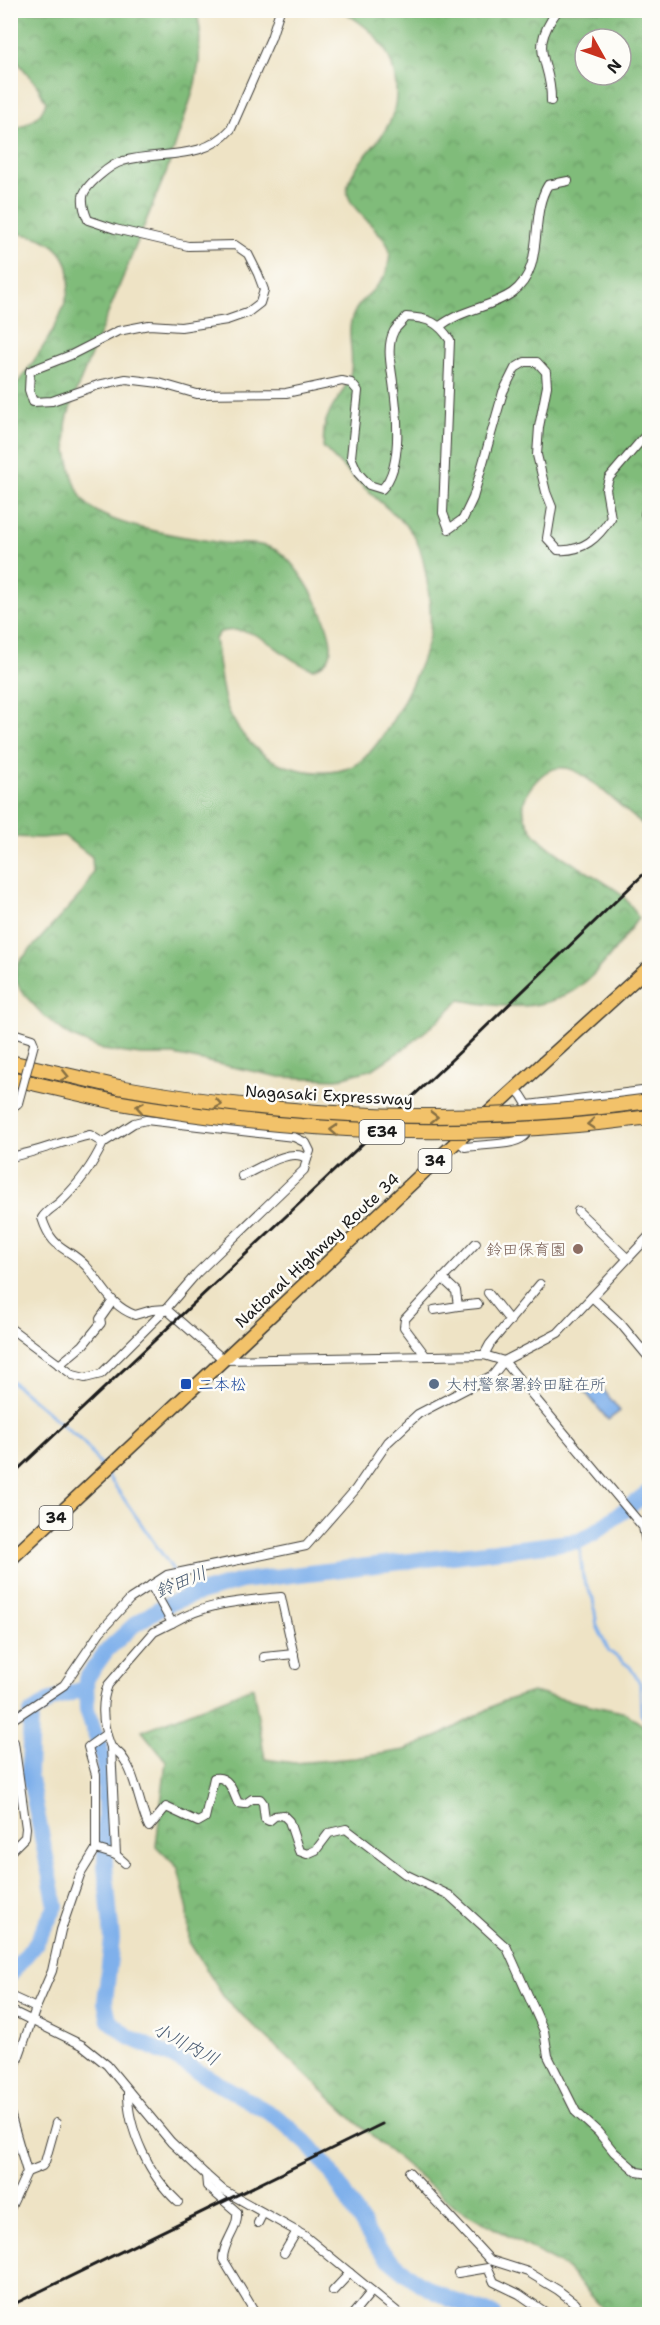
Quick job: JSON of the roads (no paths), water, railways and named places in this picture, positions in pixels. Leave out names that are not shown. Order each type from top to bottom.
[{"type":"highway","name":"National Highway Route 34","points":[[10,1560],[458,1141],[650,966]]},
{"type":"highway","name":"Nagasaki Expressway","points":[[10,1062],[119,1088],[227,1105],[305,1112],[406,1117],[505,1116],[601,1108],[650,1101]]},
{"type":"highway","name":"Nagasaki Expressway","points":[[10,1078],[115,1102],[226,1120],[304,1128],[406,1133],[506,1131],[650,1117]]},
{"type":"street","points":[[280,10],[271,38],[231,129],[223,138],[210,146],[180,154],[121,161],[92,182],[83,195],[83,208],[88,220],[188,246],[235,244],[248,254],[258,274],[264,290],[260,303],[247,313],[227,320],[181,327],[149,325],[118,331],[71,355],[30,371],[29,390],[33,402],[52,402],[98,385],[126,379],[159,383],[197,394],[286,393],[342,381],[351,383],[358,391],[351,457],[358,473],[369,485],[382,489],[389,481],[394,462],[397,414],[389,353],[393,332],[406,317],[422,318],[440,326],[450,340],[443,513],[449,529],[463,519],[473,498],[503,392],[515,368],[525,362],[537,362],[546,372],[548,386],[539,427],[537,455],[552,507],[547,538],[558,550],[571,551],[585,545],[600,534],[611,518],[606,489],[609,478],[650,430]]},
{"type":"street","points":[[551,101],[551,85],[540,47],[546,26],[558,10]]},
{"type":"street","points":[[440,326],[453,316],[503,298],[521,285],[528,272],[537,243],[542,195],[548,185],[568,181]]},
{"type":"street","points":[[650,497],[645,514],[650,520]]},
{"type":"street","points":[[10,1032],[33,1039],[34,1044],[18,1103],[10,1110]]},
{"type":"street","points":[[458,1141],[465,1146],[519,1139],[525,1134],[532,1124],[528,1105],[516,1089]]},
{"type":"street","points":[[528,1105],[650,1090]]},
{"type":"street","points":[[10,1328],[73,1375],[85,1378],[101,1374],[166,1309],[197,1273],[304,1170],[310,1151],[306,1143],[294,1137],[146,1120],[134,1123],[103,1143],[95,1161],[58,1203],[46,1211],[42,1218],[46,1231],[54,1243],[84,1264],[112,1302],[135,1315],[166,1309],[224,1360],[484,1355],[504,1361],[644,1523],[650,1563]]},
{"type":"street","points":[[10,1158],[33,1154],[65,1140],[90,1135],[103,1143]]},
{"type":"street","points":[[243,1176],[288,1155],[303,1156],[307,1159]]},
{"type":"street","points":[[578,1211],[627,1258]]},
{"type":"street","points":[[10,1721],[64,1685],[100,1632],[130,1599],[168,1575],[306,1546],[355,1490],[388,1442],[418,1414],[494,1375],[504,1361],[558,1333],[650,1235]]},
{"type":"street","points":[[425,1355],[404,1327],[405,1319],[476,1243]]},
{"type":"street","points":[[442,1278],[456,1291],[458,1306]]},
{"type":"street","points":[[484,1355],[490,1344],[540,1284]]},
{"type":"street","points":[[488,1293],[510,1321]]},
{"type":"street","points":[[592,1298],[620,1323],[650,1359]]},
{"type":"street","points":[[59,1365],[83,1345],[101,1323],[100,1319],[112,1302]]},
{"type":"street","points":[[434,1310],[477,1305]]},
{"type":"street","points":[[153,1586],[171,1621]]},
{"type":"street","points":[[116,1855],[111,1747],[105,1734],[104,1695],[108,1685],[154,1632],[171,1621],[217,1604],[281,1597],[296,1665]]},
{"type":"street","points":[[264,1657],[294,1654]]},
{"type":"street","points":[[10,2081],[52,1971],[61,1930],[80,1875],[98,1850],[96,1774],[88,1747],[105,1734]]},
{"type":"street","points":[[10,1852],[25,1837],[26,1828],[14,1742]]},
{"type":"street","points":[[111,1747],[117,1750],[133,1778],[140,1796],[142,1815],[148,1827],[166,1808],[198,1822],[205,1818],[214,1778],[221,1777],[227,1780],[238,1803],[245,1804],[252,1799],[260,1799],[263,1803],[265,1819],[269,1821],[275,1816],[283,1815],[289,1821],[299,1851],[307,1854],[316,1850],[329,1833],[346,1829],[405,1874],[449,1895],[507,1948],[544,2031],[548,2056],[576,2112],[598,2132],[614,2152],[637,2172],[650,2174]]},
{"type":"street","points":[[98,1850],[116,1855],[124,1863]]},
{"type":"street","points":[[11,1996],[36,2008]]},
{"type":"street","points":[[10,2010],[82,2045],[107,2065],[171,2142],[223,2190],[297,2231],[400,2314]]},
{"type":"street","points":[[128,2091],[133,2131],[166,2191],[178,2202]]},
{"type":"street","points":[[10,2113],[27,2172],[10,2209]]},
{"type":"street","points":[[27,2172],[42,2166],[45,2162],[56,2123]]},
{"type":"street","points":[[409,2172],[489,2264],[494,2282],[519,2294],[548,2314]]},
{"type":"street","points":[[206,2175],[207,2186],[237,2212],[238,2220],[223,2251],[223,2259],[255,2314]]},
{"type":"street","points":[[258,2223],[263,2213]]},
{"type":"street","points":[[284,2253],[297,2231]]},
{"type":"street","points":[[458,2273],[489,2264],[528,2272],[558,2290],[575,2303],[584,2314]]},
{"type":"street","points":[[333,2291],[350,2273]]},
{"type":"street","points":[[353,2314],[372,2292]]},
{"type":"water","points":[[599,1384],[620,1411],[608,1420],[586,1393]]},
{"type":"waterway","points":[[10,1380],[84,1443],[102,1467]]},
{"type":"waterway","points":[[106,1473],[171,1567],[186,1597]]},
{"type":"waterway","name":"小川内川","points":[[493,2314],[449,2299],[419,2283],[388,2258],[372,2240],[331,2172],[311,2147],[278,2118],[175,2058],[129,2037],[109,2020],[105,2002],[112,1939],[105,1866],[105,1777],[103,1758],[87,1709],[86,1679],[106,1651],[134,1625],[160,1608],[186,1597],[241,1581],[579,1541],[594,1533],[650,1491]]},
{"type":"waterway","points":[[579,1541],[583,1578],[593,1599],[597,1626],[609,1651],[630,1667],[640,1683],[641,1714],[650,1727]]},
{"type":"waterway","name":"鈴田川","points":[[10,1975],[36,1943],[56,1906],[29,1774],[31,1713],[51,1700],[86,1688]]},
{"type":"waterway","points":[[10,1726],[31,1713]]},
{"type":"railway","points":[[10,1477],[465,1047],[650,868]]},
{"type":"railway","points":[[10,2306],[382,2124]]},
{"type":"place","name":"鈴田保育園","points":[[578,1249]]},
{"type":"place","name":"二本松","points":[[186,1384]]},
{"type":"place","name":"大村警察署鈴田駐在所","points":[[434,1384]]}]
